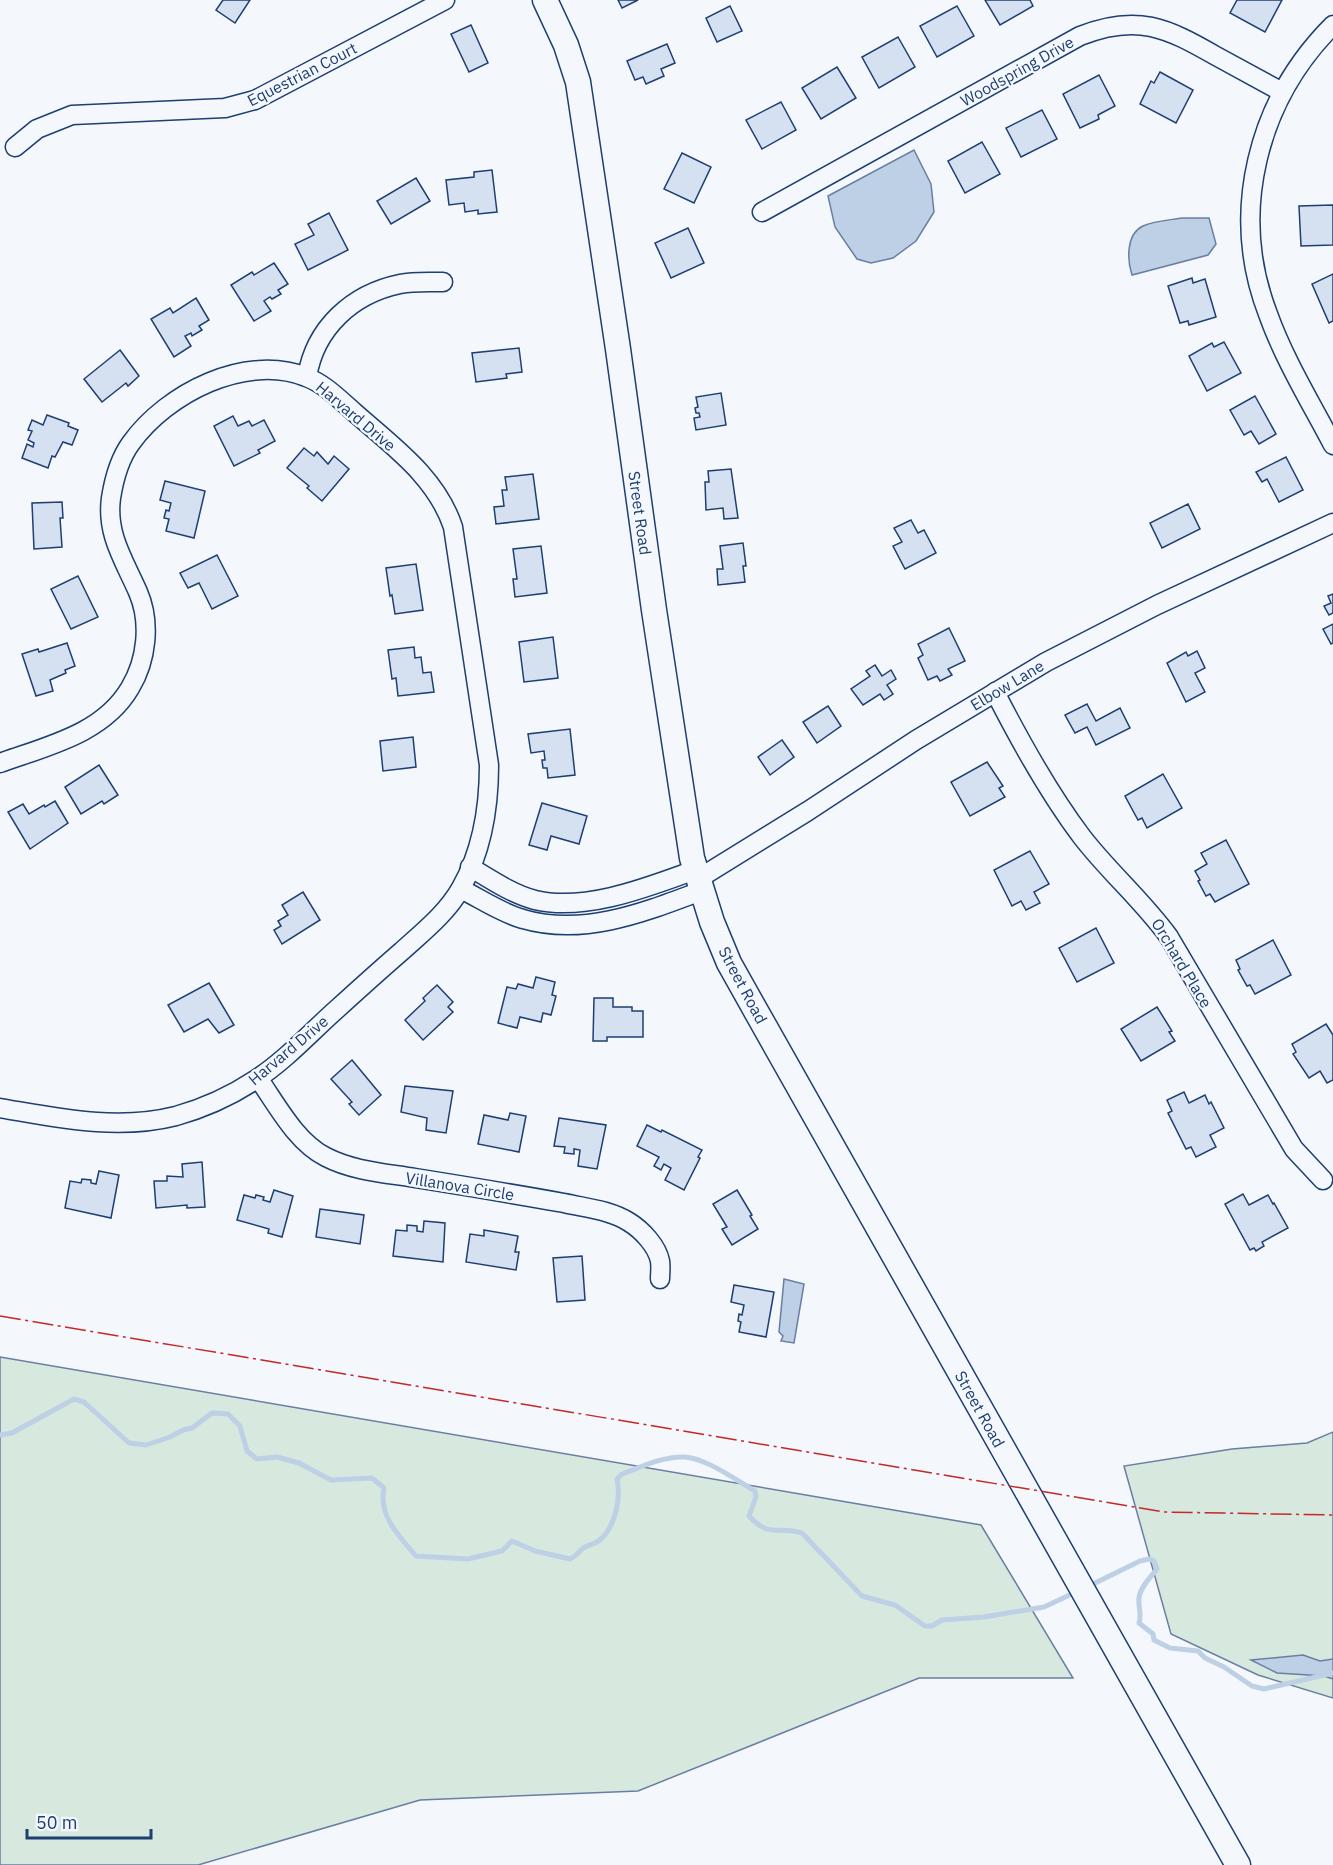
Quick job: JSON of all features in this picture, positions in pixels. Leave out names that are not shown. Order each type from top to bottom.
[{"type":"main road","name":"Street Road","points":[[545,0],[566,45],[578,82],[654,610],[698,880],[729,963],[1238,1865]]},
{"type":"street","name":"Equestrian Court","points":[[15,147],[37,129],[72,115],[225,108],[255,100],[445,0]]},
{"type":"street","name":"Woodspring Drive","points":[[762,212],[1095,30],[1120,25],[1145,26],[1169,31],[1282,92]]},
{"type":"street","points":[[1333,25],[1299,64],[1282,92],[1265,130],[1255,166],[1250,203],[1251,241],[1257,278],[1267,313],[1333,445]]},
{"type":"street","points":[[307,377],[316,344],[338,315],[364,297],[384,288],[417,281],[442,282]]},
{"type":"street","name":"Harvard Drive","points":[[0,763],[75,736],[97,724],[115,708],[130,689],[140,667],[145,640],[144,617],[139,594],[120,557],[113,533],[111,499],[116,474],[130,444],[147,424],[192,392],[239,372],[284,371],[307,377],[332,392],[418,470],[442,500],[453,526],[489,765],[486,816],[461,889],[430,927],[258,1078],[209,1105],[174,1116],[119,1124],[68,1120],[0,1108]]},
{"type":"street","name":"Elbow Lane","points":[[698,880],[916,740],[1046,662],[1157,605],[1333,523]]},
{"type":"street","name":"Orchard Place","points":[[995,692],[1051,793],[1083,838],[1112,872],[1152,912],[1294,1149],[1323,1179]]},
{"type":"street","points":[[470,867],[522,896],[557,904],[581,903],[637,890],[698,880]]},
{"type":"street","points":[[461,889],[503,912],[523,919],[555,926],[571,926],[608,920],[659,907],[698,880]]},
{"type":"street","name":"Villanova Circle","points":[[258,1078],[297,1132],[310,1146],[324,1156],[370,1171],[544,1200],[616,1215],[643,1233],[653,1246],[660,1260],[660,1279]]},
{"type":"shaded area","points":[[0,1357],[981,1525],[1073,1678],[919,1678],[638,1791],[420,1800],[198,1865],[0,1865]]},
{"type":"shaded area","points":[[1333,1432],[1333,1698],[1258,1675],[1171,1634],[1124,1466],[1232,1449],[1307,1443]]},
{"type":"water","points":[[914,150],[931,184],[934,212],[916,241],[893,258],[871,263],[857,259],[835,227],[828,196]]},
{"type":"water","points":[[1182,218],[1209,218],[1216,244],[1208,255],[1132,275],[1129,248],[1137,230],[1152,223]]},
{"type":"water","points":[[784,1279],[804,1284],[794,1343],[781,1341],[783,1336],[779,1332]]},
{"type":"water","points":[[1303,1655],[1320,1661],[1333,1659],[1333,1679],[1324,1676],[1277,1673],[1251,1660]]},
{"type":"building","points":[[223,0],[250,0],[235,23],[216,10]]},
{"type":"building","points":[[618,0],[638,0],[622,8]]},
{"type":"building","points":[[985,0],[1030,0],[1033,6],[1000,25]]},
{"type":"building","points":[[1237,0],[1282,0],[1265,32],[1230,13]]},
{"type":"building","points":[[730,6],[742,31],[717,42],[706,18]]},
{"type":"building","points":[[957,6],[974,36],[937,57],[920,26]]},
{"type":"building","points":[[471,25],[488,63],[469,72],[451,34]]},
{"type":"building","points":[[898,37],[915,67],[879,88],[862,57]]},
{"type":"building","points":[[667,44],[675,63],[661,69],[664,76],[646,84],[643,77],[635,80],[627,61]]},
{"type":"building","points":[[837,67],[856,98],[821,119],[802,88]]},
{"type":"building","points":[[1160,72],[1193,90],[1176,123],[1140,104],[1151,81],[1154,83]]},
{"type":"building","points":[[1099,75],[1115,106],[1098,115],[1099,119],[1080,128],[1063,94]]},
{"type":"building","points":[[781,102],[796,130],[762,149],[746,120]]},
{"type":"building","points":[[1042,110],[1057,139],[1021,157],[1006,128]]},
{"type":"building","points":[[982,142],[1000,174],[965,193],[948,161]]},
{"type":"building","points":[[682,153],[711,167],[694,203],[664,189]]},
{"type":"building","points":[[492,170],[497,212],[478,214],[478,210],[465,212],[464,203],[449,205],[446,180],[474,177],[474,172]]},
{"type":"building","points":[[416,178],[430,201],[391,224],[377,201]]},
{"type":"building","points":[[1333,205],[1333,245],[1301,246],[1299,206]]},
{"type":"building","points":[[329,213],[348,250],[308,270],[295,244],[314,235],[308,224]]},
{"type":"building","points":[[688,228],[704,263],[671,278],[655,243]]},
{"type":"building","points":[[274,263],[288,284],[278,290],[281,294],[264,301],[271,311],[254,321],[231,285],[252,272],[254,275]]},
{"type":"building","points":[[1333,274],[1333,321],[1329,323],[1312,284]]},
{"type":"building","points":[[1192,278],[1193,283],[1205,279],[1216,317],[1189,325],[1188,321],[1180,323],[1168,286]]},
{"type":"building","points":[[196,298],[209,320],[199,326],[202,330],[192,336],[191,333],[185,336],[191,346],[174,357],[151,319],[170,308],[173,313]]},
{"type":"building","points":[[1224,342],[1241,373],[1207,391],[1189,356],[1212,343],[1214,347]]},
{"type":"building","points":[[519,348],[522,372],[506,374],[507,378],[476,382],[472,353]]},
{"type":"building","points":[[120,350],[139,376],[128,386],[126,383],[102,402],[84,379]]},
{"type":"building","points":[[721,393],[726,425],[696,430],[694,418],[700,417],[695,408],[698,407],[696,397]]},
{"type":"building","points":[[1255,396],[1276,434],[1259,444],[1251,431],[1244,435],[1230,410]]},
{"type":"building","points":[[47,415],[69,423],[68,426],[78,430],[72,445],[63,442],[55,457],[52,456],[48,468],[22,458],[27,444],[33,447],[34,443],[28,440],[32,431],[28,430],[32,420],[43,425]]},
{"type":"building","points":[[233,416],[238,426],[249,421],[252,426],[264,420],[275,441],[258,450],[260,453],[234,466],[214,426]]},
{"type":"building","points":[[304,448],[314,456],[317,452],[328,464],[334,456],[349,469],[322,501],[307,488],[309,486],[287,468]]},
{"type":"building","points":[[1286,457],[1303,490],[1279,502],[1267,479],[1262,482],[1256,472]]},
{"type":"building","points":[[731,469],[738,518],[724,519],[723,508],[706,510],[705,482],[709,482],[708,471]]},
{"type":"building","points":[[533,474],[539,519],[496,524],[494,507],[504,506],[502,490],[507,490],[505,477]]},
{"type":"building","points":[[165,481],[205,491],[194,538],[166,531],[169,519],[164,518],[171,503],[160,500]]},
{"type":"building","points":[[62,502],[63,518],[60,518],[62,547],[34,549],[32,503]]},
{"type":"building","points":[[1188,504],[1200,529],[1162,548],[1150,523]]},
{"type":"building","points":[[911,520],[918,533],[924,530],[936,553],[905,569],[893,546],[902,542],[894,528]]},
{"type":"building","points":[[743,543],[746,566],[743,566],[745,582],[718,585],[717,569],[723,569],[720,546]]},
{"type":"building","points":[[541,546],[547,593],[515,597],[513,579],[517,579],[513,549]]},
{"type":"building","points":[[217,555],[238,596],[212,609],[199,583],[188,588],[180,573]]},
{"type":"building","points":[[416,564],[423,610],[395,614],[386,568]]},
{"type":"building","points":[[78,576],[98,617],[71,629],[51,589]]},
{"type":"building","points":[[1333,594],[1333,613],[1329,615],[1324,606],[1331,603],[1328,596]]},
{"type":"building","points":[[1333,624],[1333,643],[1331,644],[1323,629]]},
{"type":"building","points":[[949,628],[965,661],[948,669],[952,675],[940,681],[937,676],[928,680],[918,658],[923,655],[918,644]]},
{"type":"building","points":[[553,637],[558,678],[524,682],[519,642]]},
{"type":"building","points":[[67,643],[75,666],[50,680],[53,691],[36,696],[22,654],[38,649],[39,652]]},
{"type":"building","points":[[414,647],[415,658],[421,657],[423,673],[431,672],[434,692],[398,696],[396,678],[392,679],[388,650]]},
{"type":"building","points":[[1197,651],[1205,668],[1195,673],[1205,692],[1186,702],[1167,663],[1186,652],[1188,656]]},
{"type":"building","points":[[875,665],[882,676],[891,670],[896,679],[887,685],[893,694],[884,700],[880,694],[863,705],[851,689],[870,676],[866,671]]},
{"type":"building","points":[[1087,704],[1096,721],[1120,708],[1130,728],[1096,745],[1087,727],[1075,733],[1065,715]]},
{"type":"building","points":[[828,706],[841,726],[817,743],[803,722]]},
{"type":"building","points":[[570,729],[575,775],[548,778],[547,768],[543,768],[544,751],[531,753],[528,734]]},
{"type":"building","points":[[413,737],[416,767],[383,771],[380,741]]},
{"type":"building","points":[[782,740],[794,757],[770,775],[758,757]]},
{"type":"building","points":[[987,762],[1003,786],[999,788],[1005,797],[970,816],[951,782]]},
{"type":"building","points":[[99,765],[118,795],[104,804],[102,801],[81,814],[65,787]]},
{"type":"building","points":[[1163,774],[1182,808],[1147,828],[1142,818],[1138,820],[1125,796]]},
{"type":"building","points":[[55,801],[68,823],[30,849],[8,812],[23,804],[29,814]]},
{"type":"building","points":[[542,803],[587,816],[579,844],[551,836],[547,850],[529,845]]},
{"type":"building","points":[[1226,840],[1249,884],[1215,902],[1210,894],[1206,896],[1195,871],[1207,864],[1201,853]]},
{"type":"building","points":[[1030,851],[1049,884],[1034,892],[1040,903],[1026,910],[1021,901],[1012,906],[994,870]]},
{"type":"building","points":[[303,892],[320,920],[282,944],[274,930],[281,926],[278,921],[288,915],[282,905]]},
{"type":"building","points":[[1096,928],[1114,963],[1077,982],[1059,948]]},
{"type":"building","points":[[1273,940],[1291,975],[1255,994],[1250,985],[1247,986],[1238,970],[1240,969],[1236,960]]},
{"type":"building","points":[[536,977],[555,982],[552,995],[556,996],[551,1015],[543,1013],[541,1022],[520,1017],[517,1028],[498,1023],[507,987],[516,989],[518,984],[533,988]]},
{"type":"building","points":[[209,983],[234,1025],[219,1033],[208,1019],[184,1032],[168,1005]]},
{"type":"building","points":[[437,985],[453,1002],[448,1007],[453,1012],[423,1040],[405,1020],[425,1001],[423,998]]},
{"type":"building","points":[[594,998],[613,998],[613,1007],[632,1007],[632,1011],[643,1011],[643,1037],[607,1037],[607,1041],[593,1041]]},
{"type":"building","points":[[1157,1007],[1172,1031],[1169,1032],[1175,1041],[1141,1061],[1121,1029]]},
{"type":"building","points":[[1326,1024],[1333,1035],[1333,1080],[1327,1083],[1320,1071],[1309,1078],[1293,1054],[1296,1052],[1292,1044]]},
{"type":"building","points":[[352,1060],[381,1095],[359,1115],[349,1104],[352,1102],[331,1079]]},
{"type":"building","points":[[405,1086],[453,1091],[446,1133],[426,1130],[427,1118],[401,1112]]},
{"type":"building","points":[[1184,1092],[1189,1103],[1205,1095],[1224,1128],[1210,1135],[1216,1147],[1196,1157],[1191,1147],[1186,1149],[1168,1113],[1172,1111],[1167,1100]]},
{"type":"building","points":[[510,1113],[526,1116],[519,1152],[478,1144],[484,1115],[508,1120]]},
{"type":"building","points":[[559,1118],[606,1125],[597,1169],[578,1166],[580,1150],[574,1149],[574,1154],[564,1153],[565,1147],[554,1146]]},
{"type":"building","points":[[647,1125],[702,1150],[684,1190],[665,1180],[671,1168],[664,1164],[661,1170],[654,1166],[659,1157],[637,1146]]},
{"type":"building","points":[[202,1162],[205,1207],[187,1208],[187,1205],[156,1208],[154,1181],[167,1181],[167,1176],[183,1177],[182,1164]]},
{"type":"building","points":[[99,1171],[119,1175],[111,1218],[65,1208],[70,1181],[81,1183],[82,1179],[91,1180],[91,1183],[96,1184]]},
{"type":"building","points":[[274,1190],[293,1196],[282,1237],[268,1233],[269,1229],[237,1220],[244,1195],[255,1198],[256,1195],[264,1197],[263,1200],[270,1202]]},
{"type":"building","points":[[737,1190],[758,1229],[732,1245],[722,1229],[727,1227],[713,1204]]},
{"type":"building","points":[[1243,1194],[1249,1205],[1268,1195],[1288,1228],[1262,1242],[1264,1246],[1256,1251],[1254,1248],[1250,1250],[1225,1204]]},
{"type":"building","points":[[320,1209],[364,1215],[360,1244],[316,1237]]},
{"type":"building","points":[[424,1221],[445,1223],[443,1262],[393,1256],[396,1230],[407,1231],[407,1225],[417,1226],[417,1231],[423,1232]]},
{"type":"building","points":[[484,1230],[518,1236],[515,1252],[519,1252],[516,1270],[466,1262],[470,1234],[484,1236]]},
{"type":"building","points":[[582,1256],[585,1300],[557,1302],[553,1258]]},
{"type":"building","points":[[734,1285],[774,1292],[766,1337],[739,1332],[741,1322],[738,1321],[739,1314],[742,1315],[744,1305],[731,1302]]},
{"type":"waterway","points":[[0,1435],[12,1433],[74,1399],[84,1402],[129,1443],[146,1445],[192,1428],[212,1413],[228,1414],[240,1426],[247,1451],[257,1459],[277,1457],[299,1463],[331,1480],[372,1478],[384,1488],[384,1508],[391,1525],[416,1556],[468,1559],[502,1551],[512,1541],[535,1551],[570,1559],[583,1548],[600,1540],[607,1532],[616,1510],[617,1479],[622,1474],[661,1460],[676,1457],[693,1458],[711,1465],[755,1491],[756,1497],[749,1516],[756,1523],[769,1529],[802,1533],[862,1596],[895,1605],[925,1626],[932,1626],[942,1620],[984,1617],[1044,1607],[1078,1591]]},
{"type":"waterway","points":[[1089,1586],[1140,1561],[1149,1559],[1154,1561],[1157,1569],[1140,1594],[1139,1623],[1153,1634],[1154,1640],[1170,1648],[1198,1651],[1205,1658],[1224,1667],[1252,1686],[1264,1689],[1333,1673]]},
{"type":"power","points":[[0,1316],[1164,1512],[1333,1515]]}]
